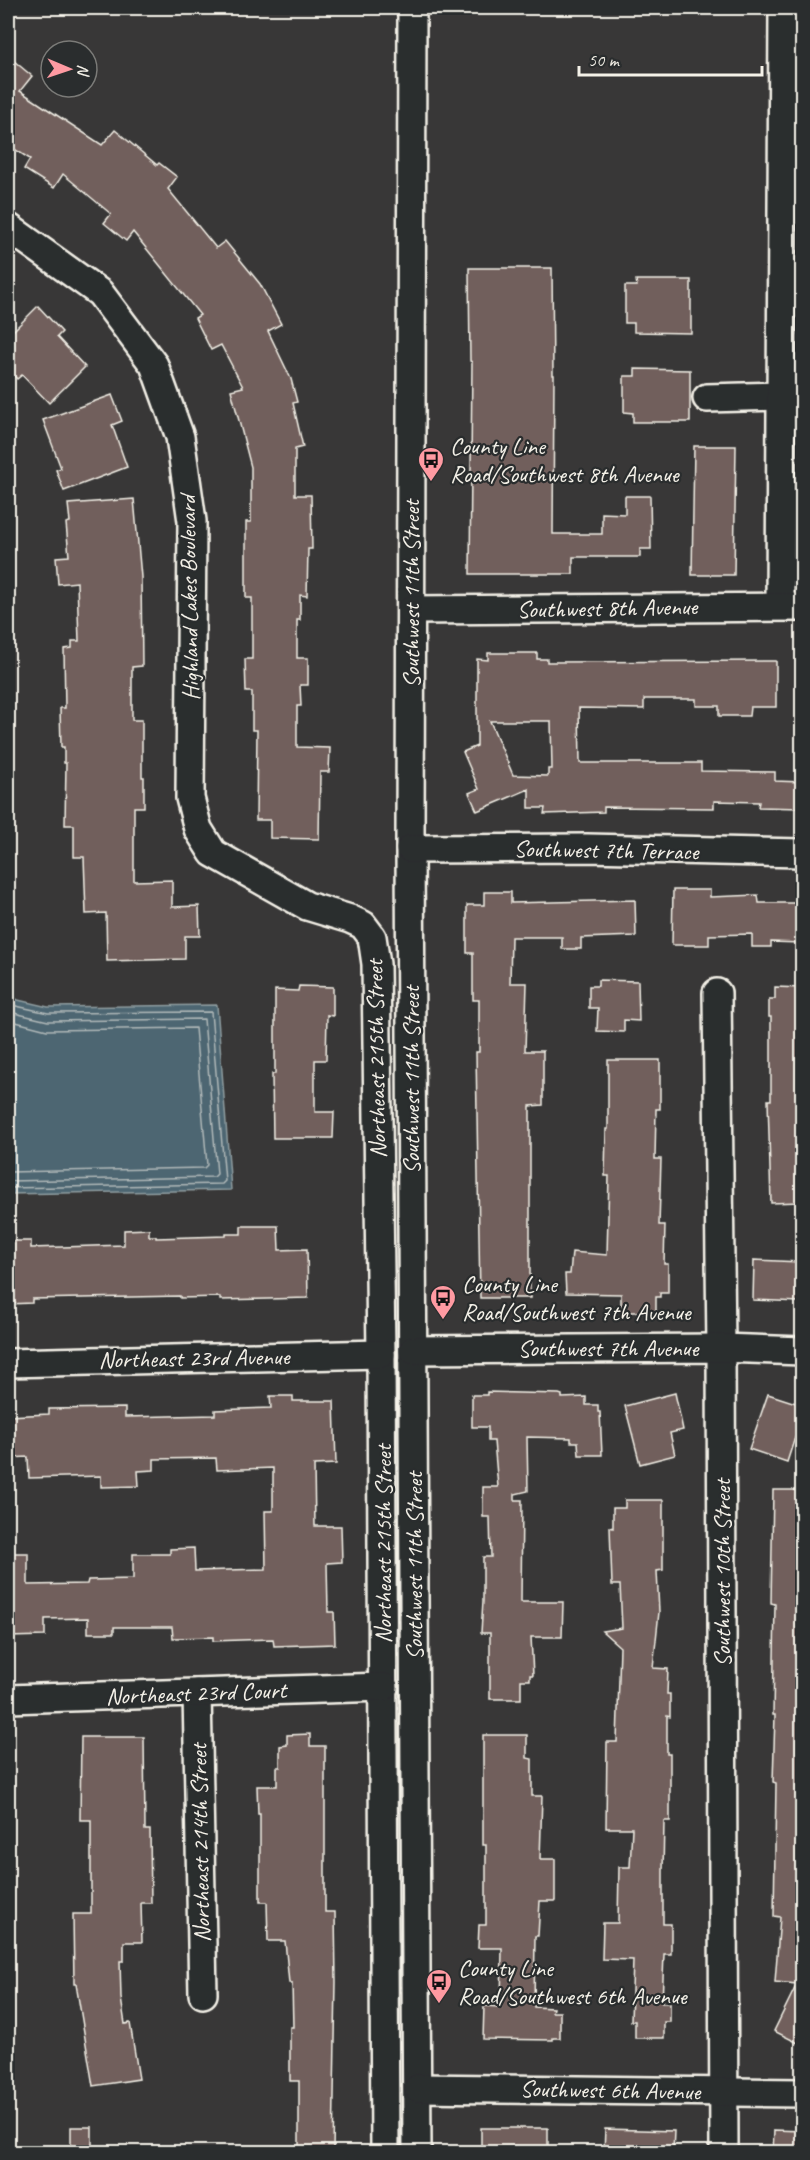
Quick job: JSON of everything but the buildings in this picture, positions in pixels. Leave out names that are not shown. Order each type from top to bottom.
[{"type":"street","name":"Southwest 11th Street","points":[[412,8],[410,849],[417,2152]]},
{"type":"street","points":[[783,8],[780,396],[791,606]]},
{"type":"street","name":"Highland Lakes Boulevard","points":[[8,227],[100,293],[154,365],[180,437],[192,521],[190,798],[198,829],[213,853],[307,906],[363,925],[372,937]]},
{"type":"street","points":[[707,398],[780,396]]},
{"type":"street","name":"Southwest 8th Avenue","points":[[411,610],[791,606]]},
{"type":"street","name":"Southwest 7th Terrace","points":[[410,849],[586,848],[802,853]]},
{"type":"street","name":"Northeast 215th Street","points":[[372,937],[376,964],[381,1354],[385,2152]]},
{"type":"street","name":"Southwest 10th Street","points":[[717,993],[721,1348],[724,2152]]},
{"type":"street","name":"Southwest 7th Avenue","points":[[413,1350],[721,1348],[802,1351]]},
{"type":"street","name":"Northeast 23rd Avenue","points":[[8,1363],[381,1354]]},
{"type":"street","name":"Northeast 23rd Court","points":[[8,1699],[384,1688]]},
{"type":"street","name":"Northeast 214th Street","points":[[197,1693],[203,1994]]},
{"type":"street","name":"Southwest 6th Avenue","points":[[418,2088],[802,2093]]},
{"type":"water","points":[[8,993],[18,1000],[48,1007],[217,1005],[231,1190],[8,1194]]},
{"type":"place","name":"County Line Road/Southwest 8th Avenue","points":[[431,483]]},
{"type":"place","name":"County Line Road/Southwest 7th Avenue","points":[[443,1321]]},
{"type":"place","name":"County Line Road/Southwest 6th Avenue","points":[[439,2005]]}]
